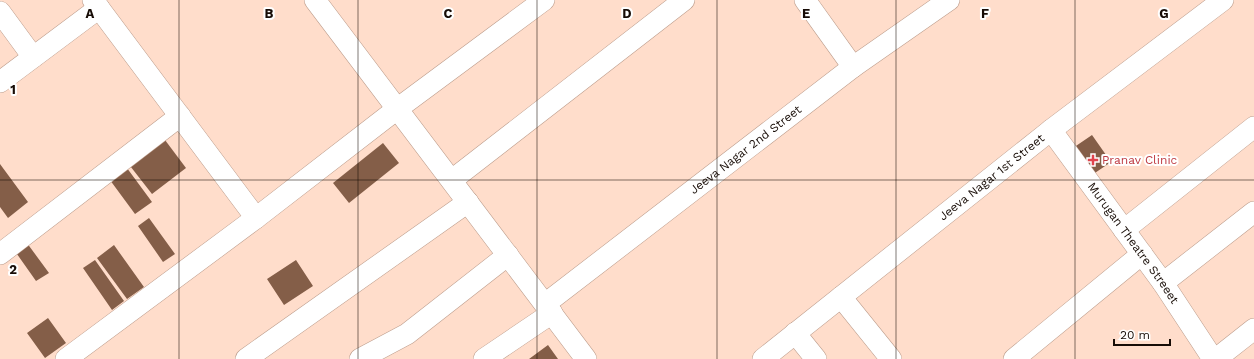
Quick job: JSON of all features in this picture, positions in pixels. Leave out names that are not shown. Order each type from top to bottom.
[{"type":"street","points":[[315,0],[586,359]]},
{"type":"street","points":[[66,359],[256,218],[397,108],[544,0]]},
{"type":"street","points":[[452,180],[684,0]]},
{"type":"street","points":[[805,0],[853,67]]},
{"type":"street","name":"Jeeva Nagar 2nd Street","points":[[484,359],[853,67],[949,0]]},
{"type":"street","name":"Jeeva Nagar 1st Street","points":[[763,359],[1051,130],[1223,0]]},
{"type":"street","points":[[0,82],[33,58],[96,4],[256,218]]},
{"type":"street","points":[[0,12],[33,58]]},
{"type":"street","points":[[0,254],[180,116]]},
{"type":"street","points":[[1124,230],[1254,127]]},
{"type":"street","name":"Murugan Theatre Streeet","points":[[1051,130],[1163,283],[1210,357]]},
{"type":"street","points":[[246,359],[468,202]]},
{"type":"street","points":[[1163,283],[1254,212]]},
{"type":"street","points":[[1014,359],[1142,254]]},
{"type":"street","points":[[360,359],[407,334],[508,255]]},
{"type":"street","points":[[841,297],[890,359]]},
{"type":"street","points":[[1210,357],[1254,329]]},
{"type":"street","points":[[795,333],[816,359]]},
{"type":"building","points":[[1092,135],[1111,162],[1089,177],[1070,150]]},
{"type":"building","points":[[162,136],[186,168],[152,194],[127,162]]},
{"type":"building","points":[[383,143],[399,163],[349,203],[333,183]]},
{"type":"building","points":[[0,164],[28,202],[8,218],[0,207]]},
{"type":"building","points":[[124,164],[152,202],[135,214],[107,176]]},
{"type":"building","points":[[149,218],[175,254],[163,262],[138,226]]},
{"type":"building","points":[[24,239],[49,273],[36,281],[12,247]]},
{"type":"building","points":[[114,245],[144,287],[127,299],[97,258]]},
{"type":"building","points":[[95,260],[124,301],[112,310],[83,268]]},
{"type":"building","points":[[296,260],[313,286],[284,305],[267,279]]},
{"type":"building","points":[[48,318],[66,343],[45,358],[27,333]]},
{"type":"building","points":[[548,345],[558,359],[529,359]]},
{"type":"place","name":"Pranav Clinic","points":[[1093,160]]}]
